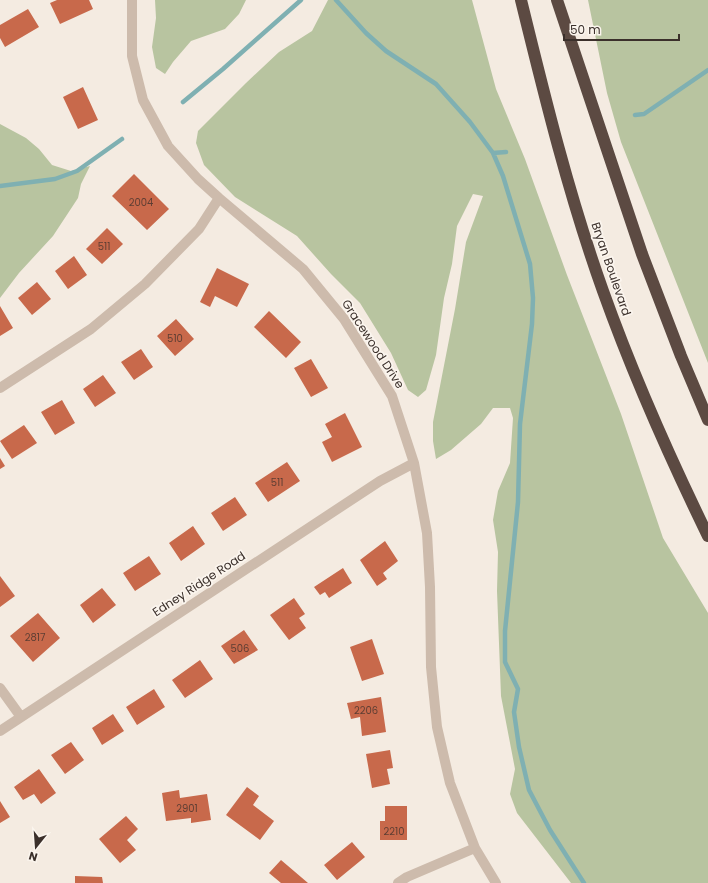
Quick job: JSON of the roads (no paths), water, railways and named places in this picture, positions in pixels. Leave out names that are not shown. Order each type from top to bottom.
[{"type":"highway","name":"Bryan Boulevard","points":[[521,0],[556,140],[603,290],[625,348],[671,459],[708,536]]},
{"type":"highway","points":[[559,4],[642,254],[681,356],[708,420]]},
{"type":"street","name":"Gracewood Drive","points":[[132,0],[132,56],[143,100],[168,146],[198,179],[303,269],[344,319],[392,396],[414,463],[427,533],[430,587],[431,667],[437,727],[450,784],[475,848],[496,883]]},
{"type":"street","points":[[0,388],[91,329],[145,284],[199,229],[219,198]]},
{"type":"street","name":"Edney Ridge Road","points":[[0,731],[380,481],[414,463]]},
{"type":"street","points":[[0,688],[21,717]]},
{"type":"street","points":[[398,883],[407,877],[475,848]]},
{"type":"waterway","points":[[183,102],[301,0]]},
{"type":"waterway","points":[[336,0],[366,33],[386,51],[436,84],[470,122],[493,153],[503,176],[530,264],[533,298],[532,324],[520,424],[518,502],[505,631],[505,662],[518,689],[514,712],[519,747],[529,790],[550,830],[584,883]]},
{"type":"waterway","points":[[635,115],[644,114],[708,70]]},
{"type":"waterway","points":[[0,186],[55,179],[77,171],[122,139]]},
{"type":"waterway","points":[[493,153],[506,152]]}]
